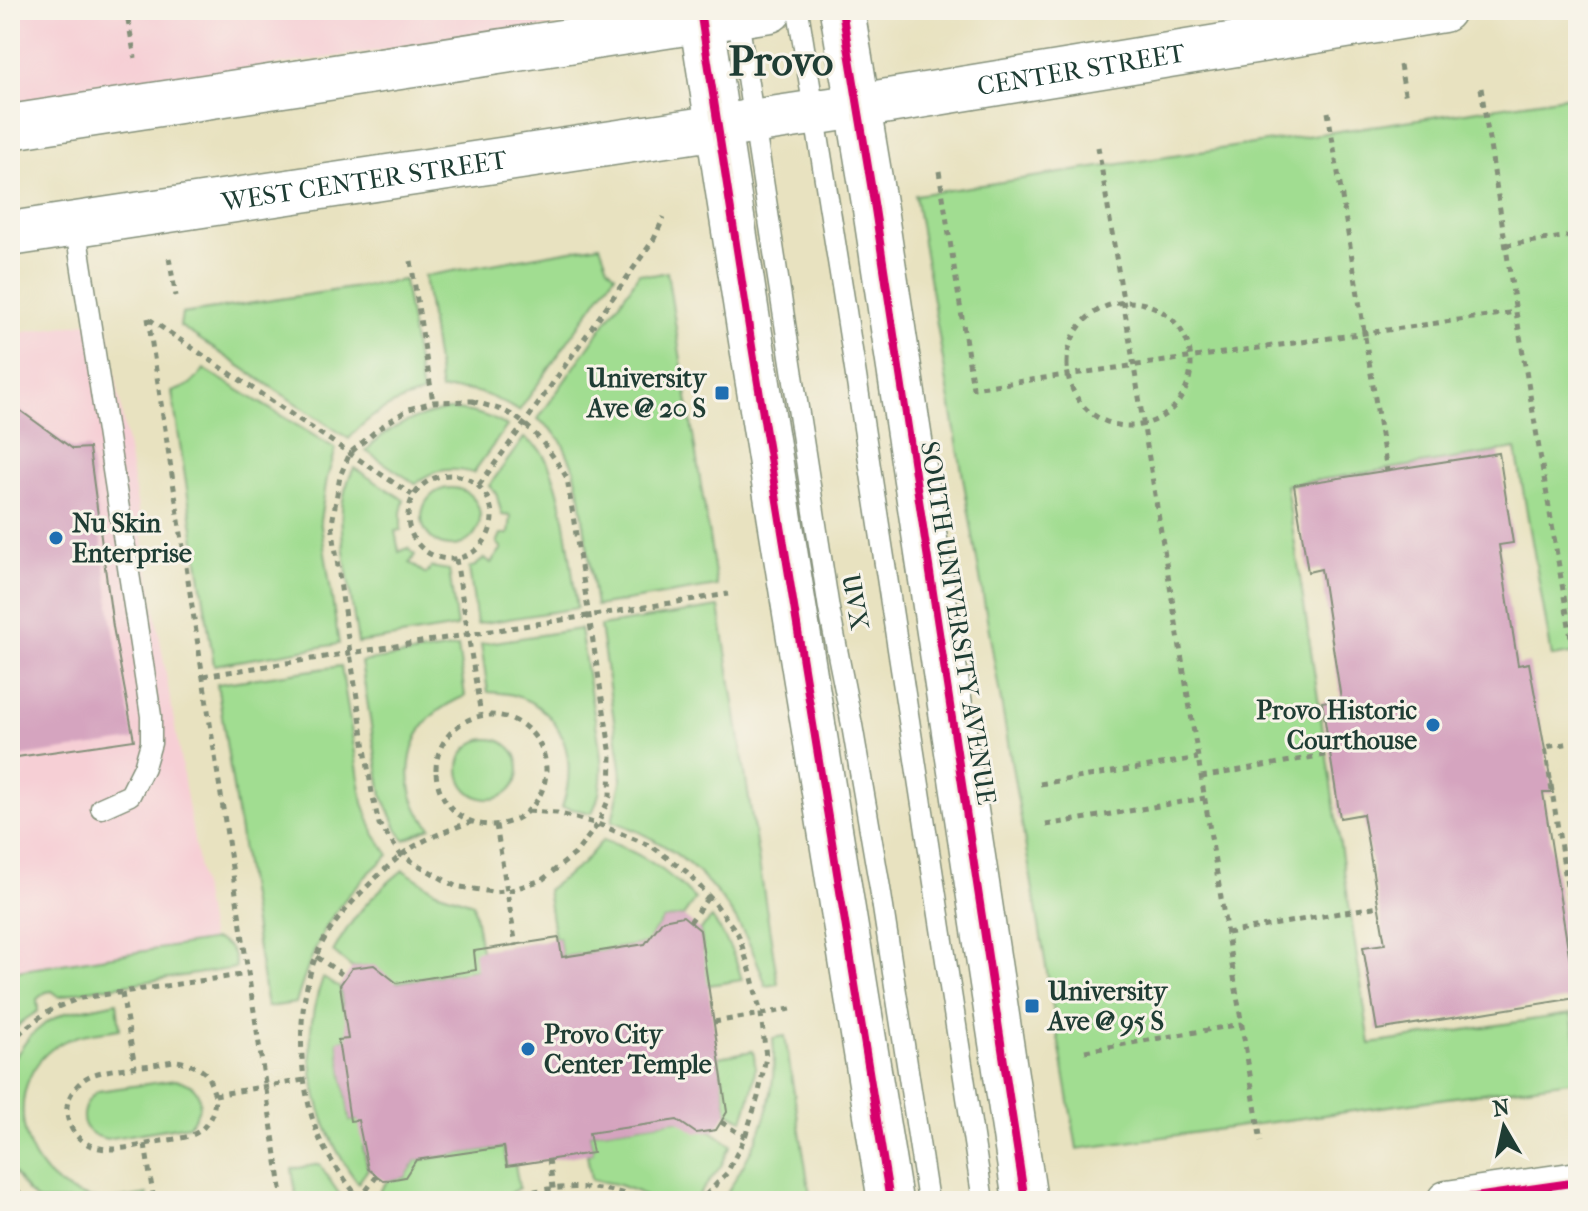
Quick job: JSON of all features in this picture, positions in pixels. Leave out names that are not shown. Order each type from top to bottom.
[{"type":"main road","name":"CENTER STREET","points":[[736,125],[1443,10]]},
{"type":"main road","points":[[10,127],[729,13],[710,74],[736,125],[750,334],[890,1201]]},
{"type":"main road","name":"SOUTH UNIVERSITY AVENUE","points":[[845,31],[1025,1201]]},
{"type":"main road","name":"WEST CENTER STREET","points":[[10,234],[736,125]]},
{"type":"street","points":[[1447,1201],[1578,1182]]},
{"type":"lane","name":"UVX","points":[[798,10],[983,1201]]},
{"type":"lane","name":"UVX","points":[[729,13],[736,125],[852,725],[928,1201]]},
{"type":"lane","points":[[75,224],[151,716],[148,755],[130,795],[101,808]]},
{"type":"path","points":[[128,20],[136,63]]},
{"type":"path","points":[[1398,52],[1406,99]]},
{"type":"path","points":[[1481,88],[1578,679]]},
{"type":"path","points":[[1328,112],[1387,471]]},
{"type":"path","points":[[1098,147],[1261,1142]]},
{"type":"path","points":[[939,171],[973,388],[1516,312]]},
{"type":"path","points":[[479,485],[654,239],[664,217]]},
{"type":"path","points":[[1506,245],[1578,235]]},
{"type":"path","points":[[168,253],[176,296]]},
{"type":"path","points":[[411,261],[433,402]]},
{"type":"path","points":[[1123,301],[1147,302],[1172,318],[1185,338],[1190,359],[1192,371],[1178,402],[1167,414],[1144,426],[1116,427],[1096,417],[1078,400],[1068,375],[1068,350],[1081,326],[1092,315],[1123,301]]},
{"type":"path","points":[[283,1201],[148,318],[412,495]]},
{"type":"path","points":[[472,401],[504,411],[524,424],[549,449],[567,478],[611,755],[610,796],[598,824],[575,854],[542,880],[508,891],[492,892],[455,886],[401,855],[379,824],[350,653],[332,524],[340,476],[350,453],[378,429],[409,409],[433,402],[472,401]]},
{"type":"path","points":[[443,475],[470,479],[489,499],[493,513],[487,538],[478,549],[456,559],[438,558],[427,552],[416,542],[409,529],[412,495],[429,480],[443,475]]},
{"type":"path","points":[[456,559],[481,715]]},
{"type":"path","points":[[203,676],[728,594]]},
{"type":"path","points":[[377,1176],[360,1200],[321,1143],[310,1112],[302,1059],[303,1009],[311,973],[324,940],[345,910],[401,855],[447,830],[471,822],[496,825],[514,820],[528,811],[540,797],[546,779],[546,760],[540,742],[528,728],[511,718],[493,714],[469,718],[444,739],[437,757],[435,776],[441,795],[452,810],[471,822]]},
{"type":"path","points":[[1578,742],[1545,747],[1578,955]]},
{"type":"path","points":[[1201,777],[1330,754]]},
{"type":"path","points":[[1040,784],[1198,758]]},
{"type":"path","points":[[1046,825],[1205,798]]},
{"type":"path","points":[[528,811],[557,813],[598,824],[651,846],[687,872],[738,934],[761,1014],[766,1057],[758,1097],[745,1137],[727,1173],[702,1200]]},
{"type":"path","points":[[496,825],[516,946]]},
{"type":"path","points":[[690,922],[709,896]]},
{"type":"path","points":[[1227,933],[1379,906]]},
{"type":"path","points":[[317,957],[346,977]]},
{"type":"path","points":[[10,1043],[34,1020],[61,1004],[81,998],[248,974]]},
{"type":"path","points":[[122,993],[135,1067]]},
{"type":"path","points":[[714,1022],[791,1009]]},
{"type":"path","points":[[1085,1051],[1242,1024]]},
{"type":"path","points":[[177,1061],[205,1073],[215,1095],[215,1108],[210,1119],[193,1135],[103,1150],[85,1144],[70,1128],[68,1117],[67,1106],[76,1085],[91,1075],[135,1067],[177,1061]]},
{"type":"path","points":[[215,1095],[304,1080]]},
{"type":"path","points":[[721,1122],[745,1137]]},
{"type":"path","points":[[145,1144],[154,1201]]},
{"type":"path","points":[[549,1159],[555,1201]]},
{"type":"path","points":[[10,1180],[29,1201]]},
{"type":"path","points":[[512,1201],[523,1194],[591,1187],[633,1196],[639,1201]]},
{"type":"shaded area","points":[[10,10],[667,10],[10,103]]},
{"type":"shaded area","points":[[106,320],[211,940],[10,972],[10,334]]},
{"type":"green space","points":[[1578,95],[1578,653],[1552,657],[1516,449],[1286,485],[1370,1044],[1571,1014],[1578,1053],[1578,1080],[1077,1149],[915,195]]},
{"type":"green space","points":[[600,245],[608,267],[615,274],[519,411],[482,394],[463,390],[441,391],[424,276]]},
{"type":"green space","points":[[667,272],[717,586],[596,606],[574,469],[562,442],[538,419],[639,273],[653,275]]},
{"type":"green space","points":[[404,280],[422,394],[381,410],[349,439],[180,326],[182,314]]},
{"type":"green space","points":[[204,369],[336,449],[327,478],[320,520],[339,644],[214,665],[172,392],[190,384]]},
{"type":"green space","points":[[444,410],[477,414],[507,426],[473,473],[443,470],[416,484],[366,451],[392,429]]},
{"type":"green space","points":[[524,438],[539,449],[555,480],[565,524],[577,608],[477,624],[469,568],[485,558],[491,563],[502,548],[497,543],[501,534],[509,534],[511,516],[502,515],[496,493],[489,486]]},
{"type":"green space","points":[[354,468],[404,500],[401,530],[395,531],[399,552],[408,548],[415,555],[410,563],[426,574],[431,567],[449,570],[457,627],[358,643],[342,533],[344,494]]},
{"type":"green space","points":[[451,488],[471,497],[480,517],[471,537],[451,546],[431,537],[422,517],[431,497]]},
{"type":"green space","points":[[719,607],[778,984],[766,986],[742,931],[709,884],[666,847],[612,821],[621,782],[621,767],[600,626]]},
{"type":"green space","points":[[580,629],[601,758],[600,786],[592,813],[562,807],[568,772],[563,739],[545,712],[531,702],[513,695],[488,692],[481,644]]},
{"type":"green space","points":[[458,647],[465,696],[432,716],[417,737],[410,762],[410,788],[420,814],[431,827],[405,840],[382,795],[361,662]]},
{"type":"green space","points":[[341,666],[363,803],[375,835],[389,855],[354,888],[330,921],[312,957],[296,1003],[267,1007],[217,684]]},
{"type":"green space","points":[[489,739],[510,748],[519,769],[510,790],[489,799],[468,790],[459,769],[468,748]]},
{"type":"green space","points":[[603,840],[653,864],[695,899],[683,916],[663,920],[649,938],[650,943],[562,957],[559,938],[555,939],[547,890],[582,864]]},
{"type":"green space","points":[[403,870],[436,891],[473,903],[481,950],[477,970],[390,984],[374,966],[352,968],[333,952],[364,907]]},
{"type":"green space","points":[[712,918],[730,948],[742,980],[689,988],[703,950],[700,930]]},
{"type":"green space","points":[[215,940],[231,950],[236,968],[60,997],[52,991],[46,992],[37,999],[38,1011],[10,1034],[10,972]]},
{"type":"green space","points":[[323,978],[340,988],[343,1008],[363,1036],[338,1041],[350,1121],[376,1117],[363,1147],[368,1169],[358,1183],[331,1137],[314,1085],[311,1031]]},
{"type":"green space","points":[[117,1002],[120,1029],[68,1040],[42,1058],[29,1078],[23,1100],[24,1124],[30,1147],[41,1167],[58,1184],[97,1199],[147,1194],[148,1201],[38,1201],[10,1167],[10,1064],[30,1036],[47,1022],[65,1013]]},
{"type":"green space","points":[[785,1036],[811,1201],[726,1201],[724,1198],[756,1141],[769,1103],[773,1083],[773,1038]]},
{"type":"green space","points":[[753,1051],[754,1077],[743,1120],[727,1112],[718,1057]]},
{"type":"green space","points":[[175,1080],[191,1086],[199,1097],[198,1111],[189,1125],[106,1139],[93,1134],[84,1124],[86,1106],[98,1091]]},
{"type":"green space","points":[[677,1120],[711,1131],[731,1145],[721,1166],[694,1201],[653,1201],[616,1184],[591,1180],[587,1154],[593,1153],[589,1133]]},
{"type":"green space","points":[[504,1147],[507,1165],[515,1164],[519,1188],[498,1201],[373,1201],[388,1180],[405,1177],[416,1160]]},
{"type":"green space","points":[[320,1164],[344,1201],[297,1201],[292,1169]]},
{"type":"building","name":"Nu Skin Enterprise","points":[[10,403],[73,449],[89,448],[113,627],[134,740],[10,758]]},
{"type":"building","name":"Provo Historic Courthouse","points":[[1499,453],[1513,543],[1499,545],[1518,665],[1529,663],[1553,793],[1543,793],[1576,998],[1377,1030],[1363,947],[1385,944],[1363,814],[1340,818],[1322,702],[1341,699],[1321,569],[1308,572],[1294,485]]},
{"type":"building","name":"Provo City Center Temple","points":[[683,916],[700,930],[727,1112],[716,1130],[696,1133],[677,1120],[589,1133],[593,1153],[507,1166],[504,1147],[416,1160],[405,1177],[384,1181],[368,1169],[358,1120],[350,1121],[338,1040],[348,1039],[340,985],[352,968],[374,965],[397,983],[476,970],[474,951],[559,938],[562,957],[645,944],[663,920]]},
{"type":"cycle path","points":[[700,10],[890,1201]]},
{"type":"cycle path","points":[[842,10],[1025,1201]]},
{"type":"cycle path","points":[[1447,1201],[1578,1182]]},
{"type":"place","name":"University Ave @ 20 S","points":[[722,393]]},
{"type":"place","name":"Nu Skin Enterprise","points":[[56,538]]},
{"type":"place","name":"Provo Historic Courthouse","points":[[1433,725]]},
{"type":"place","name":"University Ave @ 95 S","points":[[1032,1006]]},
{"type":"place","name":"Provo City Center Temple","points":[[528,1049]]},
{"type":"district","name":"Provo","points":[[781,61]]}]
